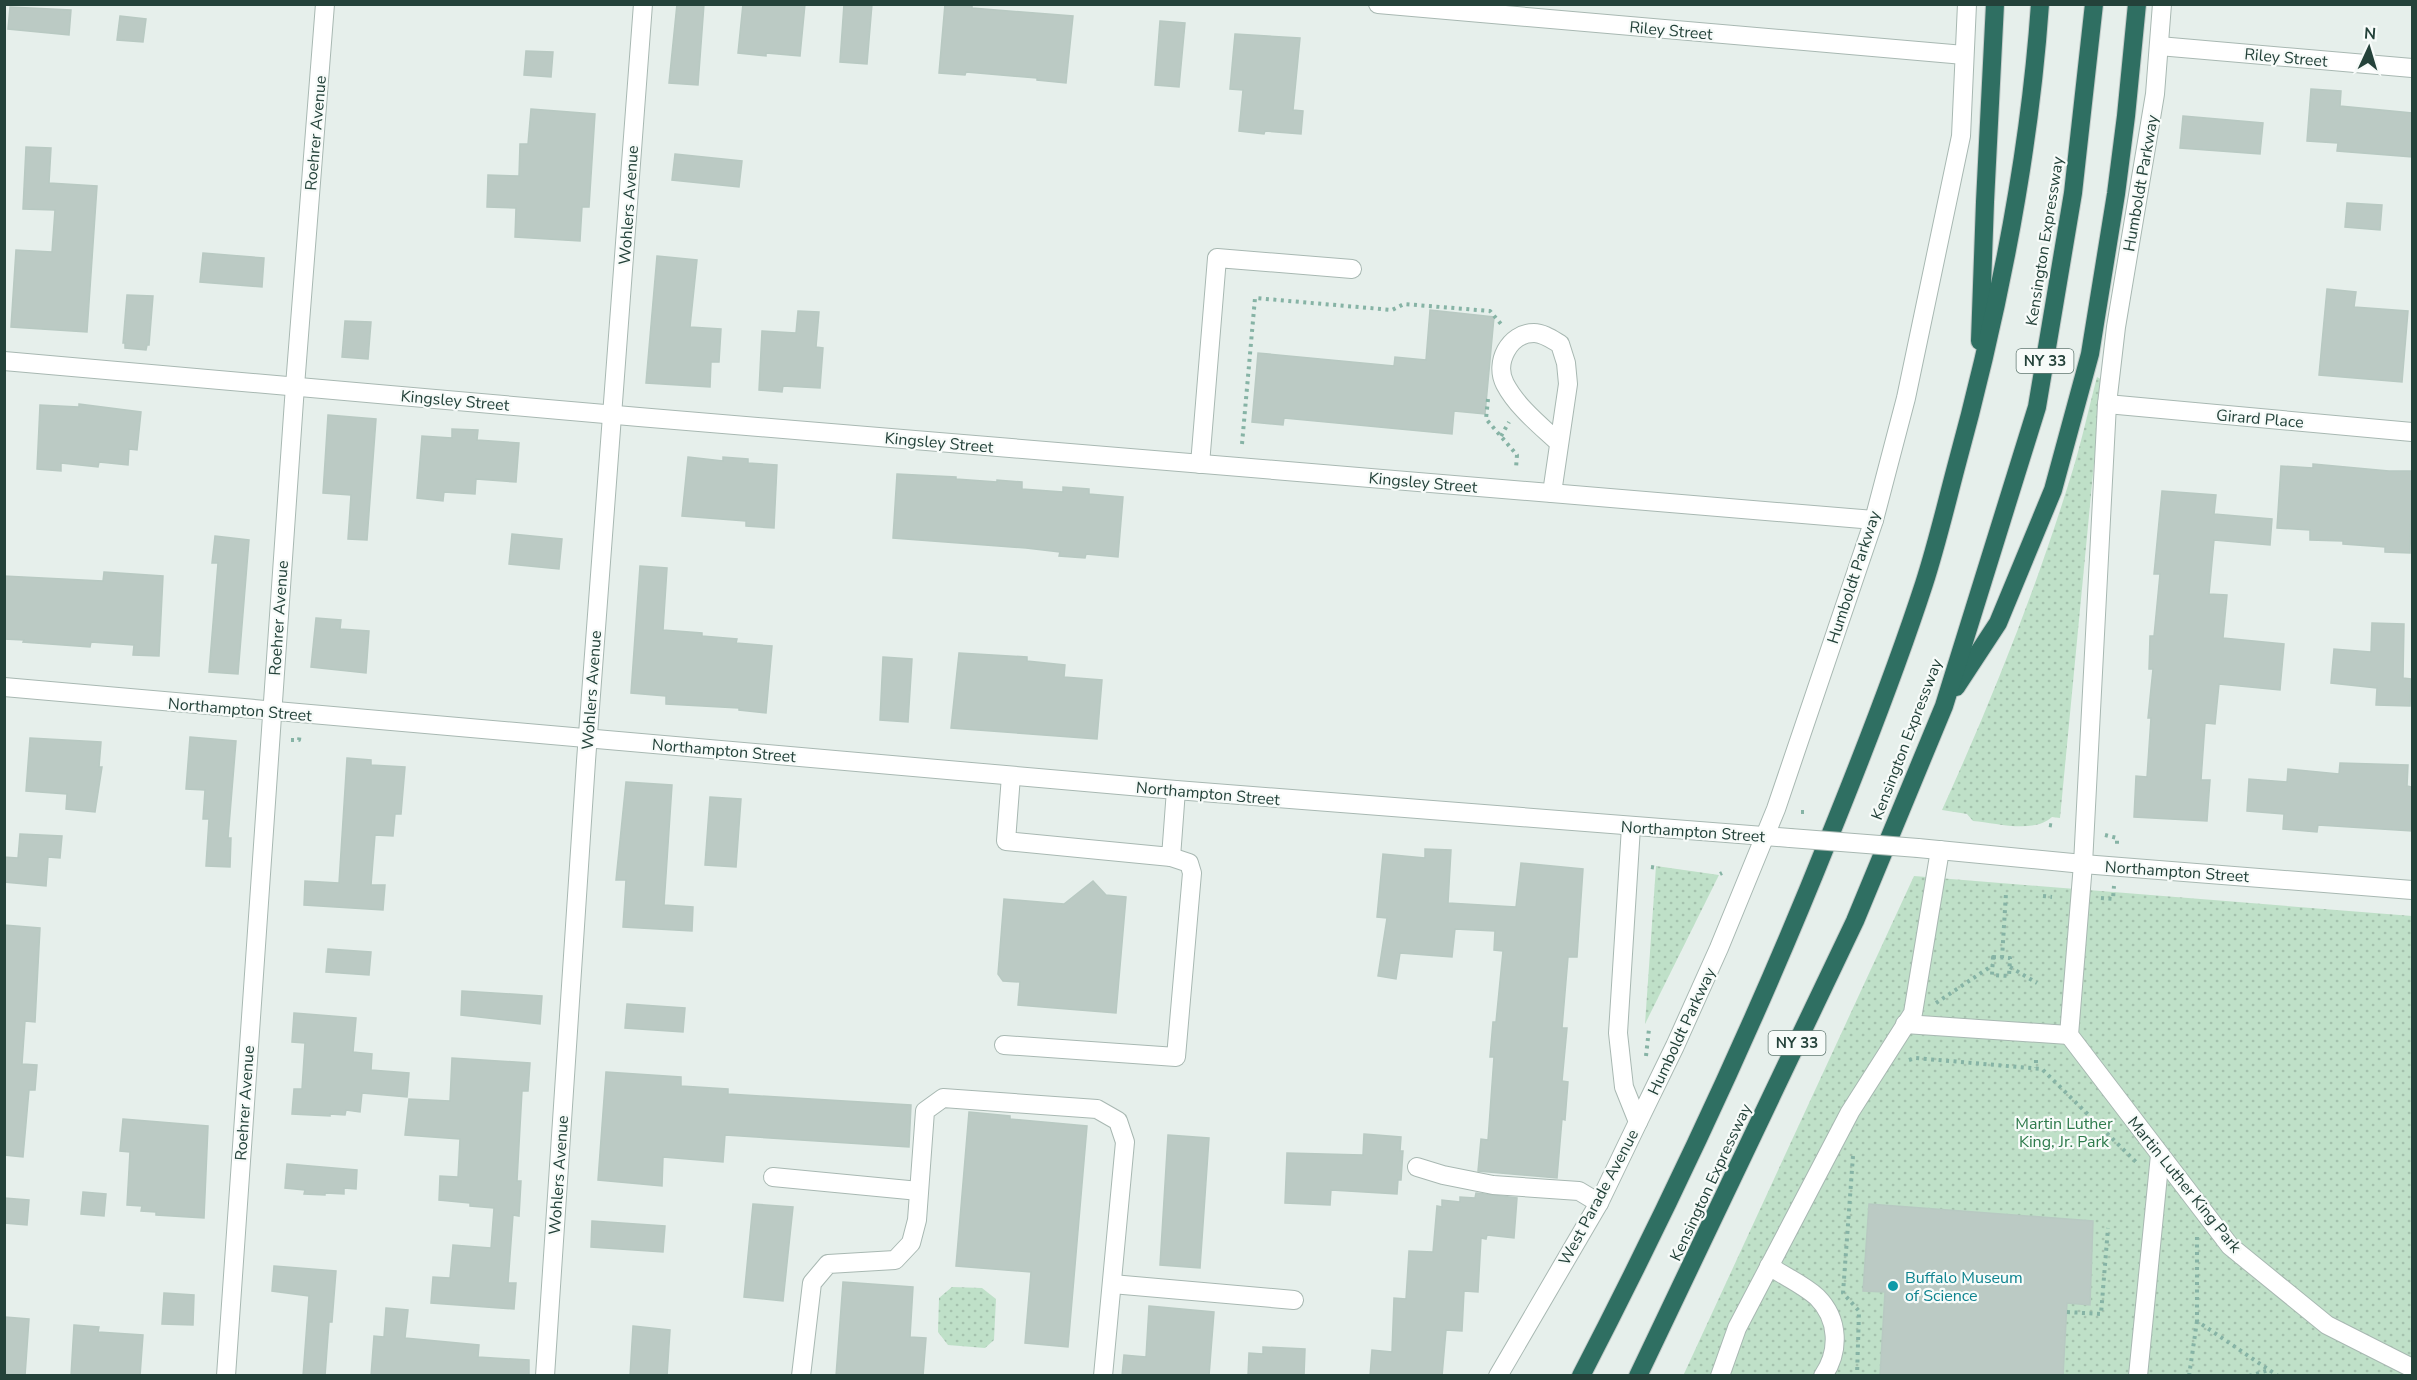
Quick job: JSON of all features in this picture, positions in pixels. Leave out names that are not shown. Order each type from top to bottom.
[{"type":"highway","points":[[1979,386],[1985,191],[1995,4]]},
{"type":"highway","name":"Kensington Expressway","points":[[1581,1376],[1716,1100],[1790,935],[1876,719],[1925,582],[1979,386],[2006,266],[2021,176],[2040,4]]},
{"type":"highway","name":"Kensington Expressway","points":[[1638,1376],[1855,921],[1944,706],[2037,407],[2073,193],[2094,4]]},
{"type":"highway","points":[[1944,706],[1998,623],[2053,490],[2090,354],[2122,149],[2137,4]]},
{"type":"street","name":"Roehrer Avenue","points":[[226,1376],[295,386],[325,4]]},
{"type":"street","name":"Wohlers Avenue","points":[[545,1376],[588,738],[643,4]]},
{"type":"street","name":"Riley Street","points":[[1378,4],[1964,55]]},
{"type":"street","name":"Humboldt Parkway","points":[[1638,1122],[1685,1025],[1766,837],[1874,520],[1906,398],[1961,136],[1967,4]]},
{"type":"street","name":"Humboldt Parkway","points":[[2083,864],[2107,404],[2116,327],[2155,94],[2162,4]]},
{"type":"street","name":"Riley Street","points":[[2159,46],[2412,68]]},
{"type":"street","points":[[1200,464],[1217,258],[1352,269]]},
{"type":"street","points":[[1552,493],[1568,384],[1566,363],[1560,344],[1537,333],[1523,335],[1511,343],[1503,354],[1502,371],[1505,384],[1533,418],[1559,443]]},
{"type":"street","name":"Kingsley Street","points":[[4,361],[612,415],[1874,520]]},
{"type":"street","name":"Girard Place","points":[[2107,404],[2412,432]]},
{"type":"street","name":"Northampton Street","points":[[4,687],[1176,790],[1918,848],[2083,864],[2412,890]]},
{"type":"street","points":[[1004,1045],[1176,1057],[1192,873],[1189,863],[1170,857],[1006,841],[1011,776]]},
{"type":"street","points":[[1170,857],[1176,790]]},
{"type":"street","name":"West Parade Avenue","points":[[1498,1376],[1599,1203],[1638,1122],[1624,1087],[1618,1033],[1631,827]]},
{"type":"street","points":[[1720,1376],[1737,1328],[1850,1112],[1912,1013],[1940,850]]},
{"type":"street","points":[[1905,1024],[2069,1035],[2083,864]]},
{"type":"street","name":"Martin Luther King Park","points":[[2069,1035],[2230,1246],[2327,1325],[2412,1368]]},
{"type":"street","points":[[801,1376],[812,1283],[828,1264],[895,1260],[911,1243],[917,1220],[925,1110],[943,1098],[1097,1109],[1118,1121],[1125,1142],[1103,1376]]},
{"type":"street","points":[[2138,1376],[2160,1155]]},
{"type":"street","points":[[1417,1167],[1493,1185],[1579,1191],[1599,1203]]},
{"type":"street","points":[[773,1177],[919,1191]]},
{"type":"street","points":[[1769,1266],[1816,1296],[1832,1320],[1836,1335],[1834,1351],[1829,1368],[1823,1376]]},
{"type":"street","points":[[1112,1284],[1294,1300]]},
{"type":"path","points":[[1242,444],[1255,298],[1392,310],[1404,304],[1490,311],[1503,326]]},
{"type":"path","points":[[1516,468],[1517,455]]},
{"type":"path","points":[[291,740],[299,740]]},
{"type":"path","points":[[1800,812],[1806,812]]},
{"type":"path","points":[[2049,825],[2055,826]]},
{"type":"path","points":[[2104,836],[2117,838]]},
{"type":"path","points":[[1651,867],[1658,868]]},
{"type":"path","points":[[2100,898],[2114,899],[2115,883]]},
{"type":"path","points":[[2002,958],[2006,893]]},
{"type":"path","points":[[2043,896],[2052,897]]},
{"type":"path","points":[[1993,957],[2010,958],[2009,976],[1992,975],[1993,965],[1993,957]]},
{"type":"path","points":[[1966,984],[1993,965]]},
{"type":"path","points":[[2010,967],[2037,983]]},
{"type":"path","points":[[1648,1037],[1649,1029]]},
{"type":"path","points":[[1903,1061],[1915,1058],[2042,1069],[2060,1084],[2139,1165]]},
{"type":"path","points":[[2036,1060],[2036,1068]]},
{"type":"path","points":[[1852,1162],[1844,1293],[1860,1311],[1857,1376]]},
{"type":"path","points":[[2189,1376],[2197,1321],[2197,1204]]},
{"type":"path","points":[[2067,1312],[2101,1314],[2108,1228]]},
{"type":"path","points":[[2197,1321],[2278,1376]]},
{"type":"path","points":[[2249,1376],[2270,1370]]},
{"type":"green space","points":[[2097,377],[2102,380],[2060,818],[2052,817],[2035,825],[2025,826],[1973,821],[1967,814],[1942,810],[1995,688],[2027,605],[2074,466]]},
{"type":"green space","points":[[1656,866],[1719,875],[1645,1024]]},
{"type":"green space","name":"Martin Luther King, Jr. Park","points":[[1914,876],[2412,916],[2412,1375],[1683,1376]]},
{"type":"green space","points":[[952,1287],[982,1288],[996,1299],[994,1340],[985,1348],[948,1345],[938,1332],[939,1298]]},
{"type":"building","points":[[677,4],[704,4],[698,85],[669,83]]},
{"type":"building","points":[[743,4],[805,4],[800,56],[738,53]]},
{"type":"building","points":[[844,4],[872,4],[867,64],[840,62]]},
{"type":"building","points":[[945,4],[972,4],[972,8],[1073,16],[1066,83],[966,72],[965,75],[939,73]]},
{"type":"building","points":[[10,7],[71,10],[69,35],[8,29]]},
{"type":"building","points":[[120,16],[146,19],[143,42],[117,40]]},
{"type":"building","points":[[1160,21],[1185,23],[1179,87],[1155,85]]},
{"type":"building","points":[[1235,34],[1300,38],[1293,110],[1303,111],[1301,134],[1239,131],[1243,90],[1230,89]]},
{"type":"building","points":[[526,51],[553,52],[551,77],[524,75]]},
{"type":"building","points":[[2311,89],[2341,91],[2340,106],[2412,113],[2412,157],[2337,151],[2338,143],[2307,141]]},
{"type":"building","points":[[531,109],[595,114],[589,207],[582,207],[580,241],[515,237],[516,208],[487,207],[488,175],[519,176],[520,144],[528,144]]},
{"type":"building","points":[[2183,116],[2263,123],[2260,154],[2180,148]]},
{"type":"building","points":[[26,147],[51,148],[49,183],[97,186],[87,332],[11,327],[16,250],[52,252],[55,210],[23,209]]},
{"type":"building","points":[[675,154],[742,161],[739,187],[672,180]]},
{"type":"building","points":[[2347,203],[2382,205],[2380,230],[2345,227]]},
{"type":"building","points":[[203,253],[264,258],[262,287],[200,282]]},
{"type":"building","points":[[657,256],[697,260],[690,327],[721,329],[719,362],[711,362],[710,387],[646,383]]},
{"type":"building","points":[[2327,289],[2356,292],[2354,307],[2408,311],[2402,382],[2319,375]]},
{"type":"building","points":[[127,295],[153,296],[149,345],[146,350],[125,348],[125,343],[123,343]]},
{"type":"building","points":[[1430,310],[1494,317],[1485,414],[1454,411],[1452,434],[1284,418],[1283,425],[1252,422],[1258,353],[1394,366],[1395,357],[1426,360]]},
{"type":"building","points":[[798,311],[819,312],[816,347],[823,348],[820,388],[783,386],[782,392],[759,390],[762,331],[796,333]]},
{"type":"building","points":[[345,321],[371,322],[368,359],[342,357]]},
{"type":"building","points":[[79,404],[141,412],[137,450],[129,449],[128,465],[99,462],[98,467],[61,463],[61,471],[37,469],[40,405],[79,407]]},
{"type":"building","points":[[328,415],[376,419],[367,540],[348,539],[351,495],[323,493]]},
{"type":"building","points":[[452,429],[478,430],[477,440],[519,443],[516,482],[476,479],[475,494],[444,492],[443,501],[417,498],[422,436],[452,438]]},
{"type":"building","points":[[688,457],[723,461],[723,457],[748,459],[748,463],[777,465],[774,528],[746,526],[746,521],[682,516]]},
{"type":"building","points":[[2313,464],[2412,471],[2410,553],[2385,552],[2385,547],[2343,544],[2343,541],[2310,540],[2310,530],[2277,528],[2281,466],[2313,468]]},
{"type":"building","points":[[897,474],[1022,482],[1022,489],[1063,492],[1063,487],[1089,489],[1089,494],[1123,497],[1118,557],[1086,554],[1085,558],[1059,556],[1060,552],[1026,548],[893,538]]},
{"type":"building","points":[[2162,491],[2216,495],[2214,514],[2272,519],[2270,545],[2214,540],[2209,594],[2227,595],[2223,638],[2284,644],[2280,690],[2219,684],[2215,724],[2205,723],[2201,780],[2210,780],[2207,821],[2134,817],[2136,776],[2147,777],[2151,718],[2148,718],[2153,669],[2149,669],[2150,636],[2154,636],[2160,574],[2154,574]]},
{"type":"building","points":[[512,534],[562,539],[559,569],[509,564]]},
{"type":"building","points":[[215,536],[249,540],[238,674],[209,672],[218,563],[212,563]]},
{"type":"building","points":[[640,566],[667,568],[663,630],[702,633],[702,636],[737,639],[736,643],[772,646],[766,713],[739,710],[739,708],[666,704],[666,696],[631,693]]},
{"type":"building","points":[[104,572],[163,576],[159,656],[133,655],[134,645],[91,642],[90,647],[4,639],[4,576],[103,581]]},
{"type":"building","points":[[316,618],[341,620],[340,629],[369,631],[366,673],[311,667]]},
{"type":"building","points":[[2372,623],[2404,624],[2403,678],[2411,679],[2410,706],[2376,705],[2377,688],[2331,683],[2334,649],[2371,652]]},
{"type":"building","points":[[959,653],[1027,657],[1027,661],[1065,665],[1064,677],[1102,680],[1097,739],[951,728]]},
{"type":"building","points":[[883,657],[912,659],[908,722],[880,720]]},
{"type":"building","points":[[190,737],[236,741],[228,838],[231,838],[230,867],[206,866],[209,819],[203,819],[205,790],[186,789]]},
{"type":"building","points":[[30,738],[101,742],[99,767],[102,767],[95,812],[66,809],[67,794],[26,791]]},
{"type":"building","points":[[347,758],[371,760],[371,765],[405,767],[401,814],[395,814],[393,836],[375,835],[371,885],[385,885],[383,910],[304,905],[305,881],[339,883]]},
{"type":"building","points":[[2340,763],[2408,765],[2407,786],[2412,787],[2412,831],[2318,825],[2317,832],[2283,829],[2284,814],[2247,811],[2249,779],[2287,782],[2288,769],[2339,774]]},
{"type":"building","points":[[626,782],[672,785],[664,905],[693,907],[692,931],[623,927],[626,880],[616,880]]},
{"type":"building","points":[[710,797],[741,799],[736,867],[705,865]]},
{"type":"building","points":[[20,834],[62,836],[60,858],[48,857],[46,886],[4,882],[4,857],[18,858]]},
{"type":"building","points":[[1425,849],[1451,850],[1448,903],[1516,907],[1521,863],[1583,869],[1577,957],[1568,957],[1562,1028],[1567,1028],[1562,1081],[1568,1082],[1557,1178],[1478,1171],[1481,1139],[1488,1140],[1494,1057],[1490,1057],[1503,951],[1494,950],[1495,931],[1455,929],[1452,957],[1400,953],[1396,979],[1378,976],[1387,918],[1377,917],[1383,854],[1425,858]]},
{"type":"building","points":[[1093,881],[1106,895],[1126,897],[1116,1013],[1018,1005],[1020,982],[1003,981],[998,974],[1004,899],[1064,904]]},
{"type":"building","points":[[4,925],[40,928],[35,1022],[25,1021],[22,1064],[37,1065],[35,1090],[29,1090],[23,1157],[4,1155]]},
{"type":"building","points":[[328,949],[371,952],[369,975],[326,972]]},
{"type":"building","points":[[462,991],[542,996],[540,1024],[461,1015]]},
{"type":"building","points":[[627,1004],[685,1008],[683,1032],[625,1028]]},
{"type":"building","points":[[294,1013],[356,1018],[353,1052],[372,1054],[371,1070],[409,1073],[407,1097],[362,1093],[360,1112],[346,1110],[345,1115],[330,1114],[330,1116],[292,1114],[294,1089],[302,1089],[305,1043],[292,1042]]},
{"type":"building","points":[[452,1058],[530,1063],[528,1091],[522,1091],[517,1181],[521,1181],[519,1216],[513,1215],[508,1283],[516,1283],[514,1309],[431,1303],[433,1277],[450,1278],[453,1245],[491,1248],[494,1208],[439,1200],[440,1176],[458,1177],[460,1139],[405,1135],[409,1099],[450,1101]]},
{"type":"building","points":[[606,1072],[681,1077],[681,1086],[728,1089],[728,1094],[911,1105],[909,1147],[725,1135],[723,1162],[663,1157],[662,1186],[598,1180]]},
{"type":"building","points":[[969,1112],[1010,1116],[1010,1119],[1087,1126],[1068,1347],[1025,1343],[1031,1272],[956,1266]]},
{"type":"building","points":[[123,1119],[208,1126],[204,1218],[156,1215],[156,1212],[141,1211],[142,1206],[127,1205],[130,1152],[120,1151]]},
{"type":"building","points":[[1364,1134],[1401,1137],[1400,1151],[1403,1151],[1401,1180],[1398,1180],[1397,1194],[1331,1190],[1330,1205],[1285,1203],[1287,1153],[1363,1155]]},
{"type":"building","points":[[1168,1135],[1209,1138],[1200,1268],[1160,1265]]},
{"type":"building","points":[[287,1164],[357,1170],[356,1189],[344,1188],[344,1194],[325,1193],[325,1195],[304,1194],[305,1190],[285,1188]]},
{"type":"building","points":[[83,1192],[106,1194],[104,1216],[81,1214]]},
{"type":"building","points":[[1476,1193],[1517,1198],[1514,1238],[1487,1235],[1486,1239],[1481,1238],[1478,1292],[1464,1291],[1462,1331],[1446,1330],[1442,1376],[1370,1376],[1372,1350],[1392,1352],[1394,1298],[1406,1299],[1409,1251],[1433,1252],[1437,1206],[1442,1207],[1442,1200],[1460,1202],[1460,1197],[1475,1198]]},
{"type":"building","points":[[4,1198],[29,1200],[27,1225],[4,1223]]},
{"type":"building","points":[[753,1204],[793,1207],[783,1301],[744,1297]]},
{"type":"building","name":"Buffalo Museum of Science","points":[[1869,1204],[2093,1221],[2090,1305],[2067,1303],[2063,1376],[1880,1376],[1885,1292],[1863,1291]]},
{"type":"building","points":[[592,1221],[665,1226],[663,1252],[591,1247]]},
{"type":"building","points":[[274,1266],[336,1271],[325,1376],[303,1376],[309,1296],[272,1291]]},
{"type":"building","points":[[843,1282],[913,1287],[910,1337],[926,1338],[923,1376],[836,1376]]},
{"type":"building","points":[[164,1293],[194,1295],[193,1325],[162,1324]]},
{"type":"building","points":[[1149,1306],[1214,1312],[1209,1376],[1122,1376],[1124,1355],[1146,1357]]},
{"type":"building","points":[[386,1308],[408,1310],[405,1338],[479,1345],[478,1357],[529,1360],[529,1376],[371,1376],[374,1336],[384,1337]]},
{"type":"building","points":[[5,1317],[29,1319],[25,1376],[4,1376]]},
{"type":"building","points":[[74,1325],[99,1327],[98,1332],[143,1335],[140,1376],[71,1376]]},
{"type":"building","points":[[633,1326],[670,1330],[667,1376],[630,1376]]},
{"type":"building","points":[[1263,1347],[1305,1349],[1304,1376],[1248,1376],[1249,1353],[1263,1354]]},
{"type":"place","name":"Buffalo Museum of Science","points":[[1893,1286]]}]
